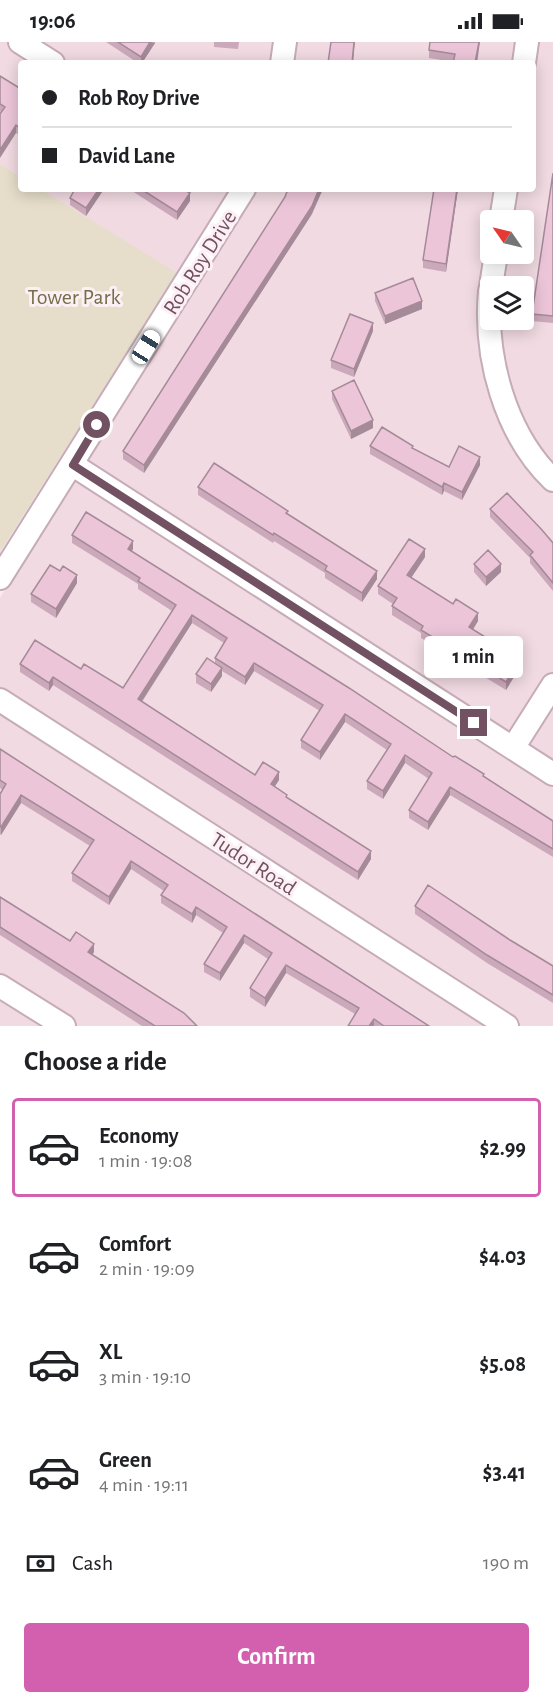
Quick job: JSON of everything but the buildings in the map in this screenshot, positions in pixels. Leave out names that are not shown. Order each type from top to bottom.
[{"type":"street","points":[[20,42],[48,60]]},
{"type":"street","points":[[282,60],[285,42]]},
{"type":"street","points":[[524,60],[527,42]]},
{"type":"street","name":"Rob Roy Drive","points":[[0,578],[242,192]]},
{"type":"street","points":[[503,210],[506,192]]},
{"type":"street","points":[[490,330],[490,344],[500,388],[519,434],[540,467],[553,480]]},
{"type":"street","points":[[73,465],[553,774]]},
{"type":"street","points":[[513,748],[553,685]]},
{"type":"street","name":"Tudor Road","points":[[0,700],[507,1026]]},
{"type":"street","points":[[0,986],[64,1026]]},
{"type":"shaded area","points":[[0,42],[553,42],[553,1026],[0,1026],[0,598],[198,287],[46,192],[536,192],[536,60],[18,60],[18,175],[0,164]]},
{"type":"green space","name":"Tower Park","points":[[0,164],[18,175],[18,192],[46,192],[177,273],[0,552]]},
{"type":"route","points":[[97,425],[73,465],[474,723]]}]
